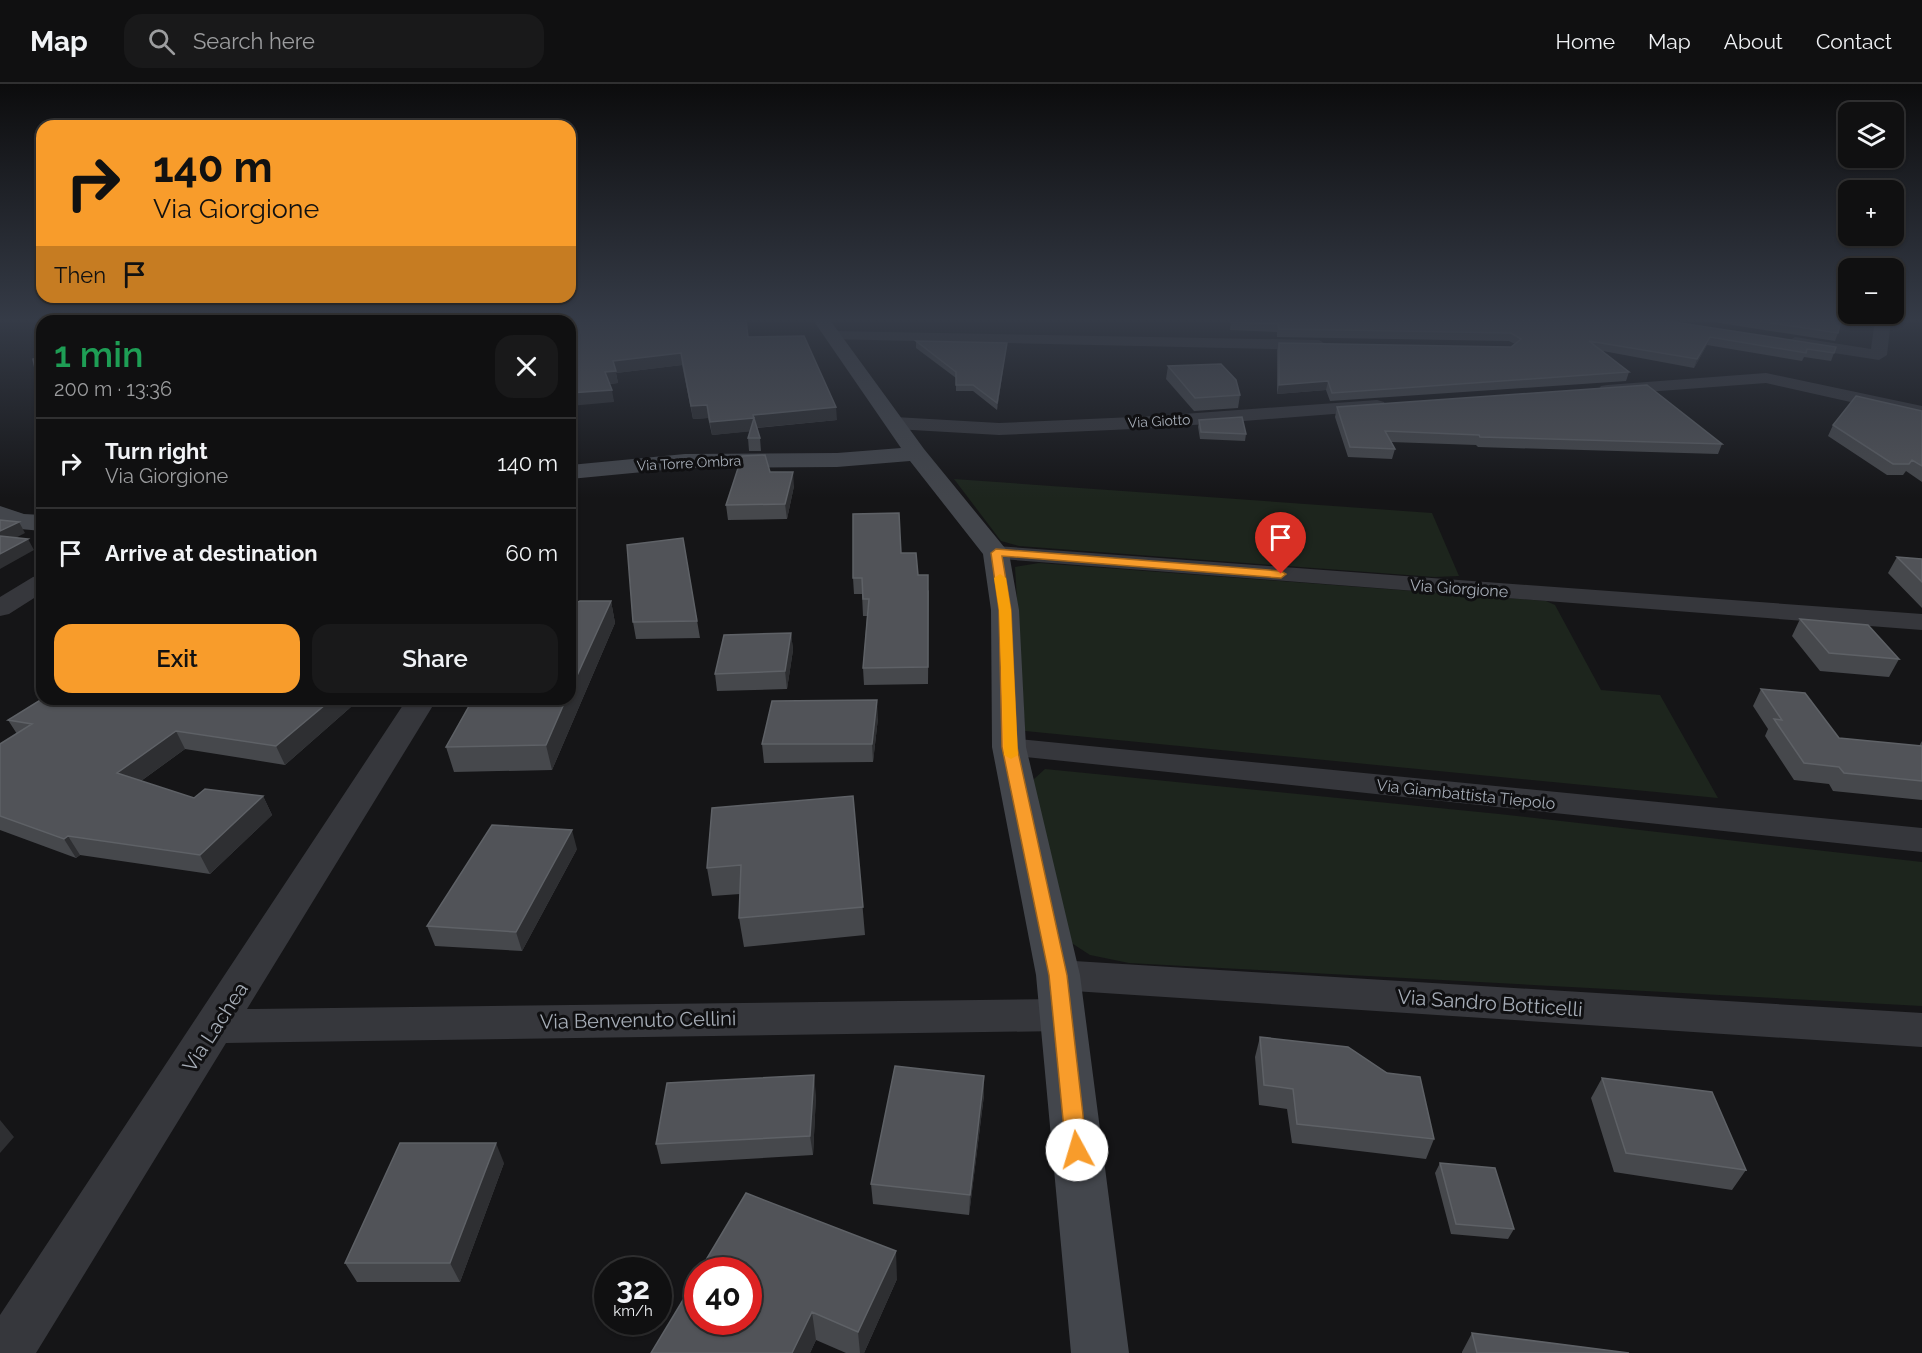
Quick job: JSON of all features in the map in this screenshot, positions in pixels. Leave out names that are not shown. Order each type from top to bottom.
[{"type":"street","points":[[863,379],[905,438],[996,553],[1005,610],[1010,747],[1058,975],[1100,1353]]},
{"type":"street","points":[[1587,391],[1749,379]]},
{"type":"street","points":[[1772,379],[1916,410]]},
{"type":"street","name":"Via Giotto","points":[[905,438],[999,429],[1156,422],[1395,405]]},
{"type":"street","name":"Via Torre Ombra","points":[[576,471],[685,461],[837,460],[905,438]]},
{"type":"street","points":[[0,513],[20,521],[36,522]]},
{"type":"street","name":"Via Giorgione","points":[[996,553],[1922,622]]},
{"type":"street","points":[[0,608],[36,586]]},
{"type":"street","name":"Via Lachea","points":[[6,1353],[418,705]]},
{"type":"street","name":"Via Giambattista Tiepolo","points":[[1010,747],[1922,840]]},
{"type":"street","name":"Via Sandro Botticelli","points":[[1058,975],[1922,1030]]},
{"type":"street","name":"Via Benvenuto Cellini","points":[[216,1026],[1061,1015]]},
{"type":"shaded area","points":[[954,479],[1432,513],[1459,576],[1434,577],[1019,546],[1001,541]]},
{"type":"shaded area","points":[[1039,563],[1546,601],[1555,605],[1601,690],[1660,695],[1718,798],[1025,731],[1015,567]]},
{"type":"shaded area","points":[[1045,769],[1499,814],[1922,862],[1922,1006],[1129,963],[1090,955],[1067,940],[1030,787],[1034,779]]},
{"type":"building","points":[[576,379],[608,379],[612,390],[576,393]]},
{"type":"building","points":[[686,379],[823,379],[836,407],[753,415],[754,418],[710,422],[707,405],[691,406]]},
{"type":"building","points":[[956,379],[1001,379],[997,403],[973,385],[956,385]]},
{"type":"building","points":[[1179,379],[1235,379],[1240,395],[1195,398]]},
{"type":"building","points":[[1279,379],[1527,379],[1332,393],[1328,381],[1279,385]]},
{"type":"building","points":[[1647,385],[1722,444],[1480,437],[1479,435],[1385,431],[1395,449],[1350,447],[1337,407]]},
{"type":"building","points":[[1856,396],[1922,411],[1922,466],[1912,460],[1909,464],[1893,464],[1833,425]]},
{"type":"building","points":[[1242,417],[1246,434],[1201,432],[1199,420]]},
{"type":"building","points":[[754,418],[760,438],[748,438]]},
{"type":"building","points":[[765,455],[770,472],[793,472],[785,504],[726,505],[742,456]]},
{"type":"building","points":[[899,513],[901,553],[916,553],[918,575],[928,575],[928,667],[863,668],[869,599],[863,599],[862,578],[853,578],[853,514]]},
{"type":"building","points":[[0,520],[19,522],[0,531]]},
{"type":"building","points":[[0,536],[28,539],[0,554]]},
{"type":"building","points":[[683,538],[697,621],[633,622],[627,545]]},
{"type":"building","points":[[1897,557],[1922,559],[1922,582]]},
{"type":"building","points":[[611,601],[576,678],[576,603]]},
{"type":"building","points":[[1800,619],[1868,625],[1899,659],[1829,653]]},
{"type":"building","points":[[791,633],[785,671],[715,674],[724,635]]},
{"type":"building","points":[[1761,689],[1805,693],[1839,738],[1922,746],[1922,781],[1844,773],[1839,767],[1804,763],[1774,719],[1782,720]]},
{"type":"building","points":[[877,700],[872,744],[762,744],[772,701]]},
{"type":"building","points":[[36,703],[36,705],[325,705],[276,746],[176,731],[117,773],[194,798],[205,789],[263,796],[200,855],[68,836],[64,839],[0,816],[0,744],[32,724],[8,720]]},
{"type":"building","points":[[470,705],[563,705],[546,745],[446,747]]},
{"type":"building","points":[[853,796],[863,907],[739,918],[741,865],[707,868],[712,808]]},
{"type":"building","points":[[492,825],[572,830],[516,932],[427,926]]},
{"type":"building","points":[[1260,1037],[1348,1047],[1387,1073],[1420,1077],[1434,1139],[1297,1124],[1293,1089],[1264,1085]]},
{"type":"building","points":[[895,1066],[984,1076],[970,1195],[871,1184]]},
{"type":"building","points":[[814,1075],[810,1136],[656,1144],[667,1083]]},
{"type":"building","points":[[1602,1078],[1712,1092],[1746,1170],[1626,1153]]},
{"type":"building","points":[[400,1143],[496,1143],[450,1263],[345,1263]]},
{"type":"building","points":[[1440,1163],[1495,1168],[1514,1229],[1456,1224]]},
{"type":"building","points":[[746,1193],[896,1251],[858,1332],[812,1312],[792,1353],[651,1353],[662,1335],[672,1335],[672,1318],[684,1298],[684,1335],[762,1335],[762,1257],[708,1257]]},
{"type":"building","points":[[1472,1333],[1629,1353],[1477,1353]]},
{"type":"slow traffic","points":[[1000,578],[1005,610],[1011,755]]},
{"type":"route","points":[[1077,1150],[1058,975],[1010,747],[1005,610],[996,553],[1281,574]]}]
